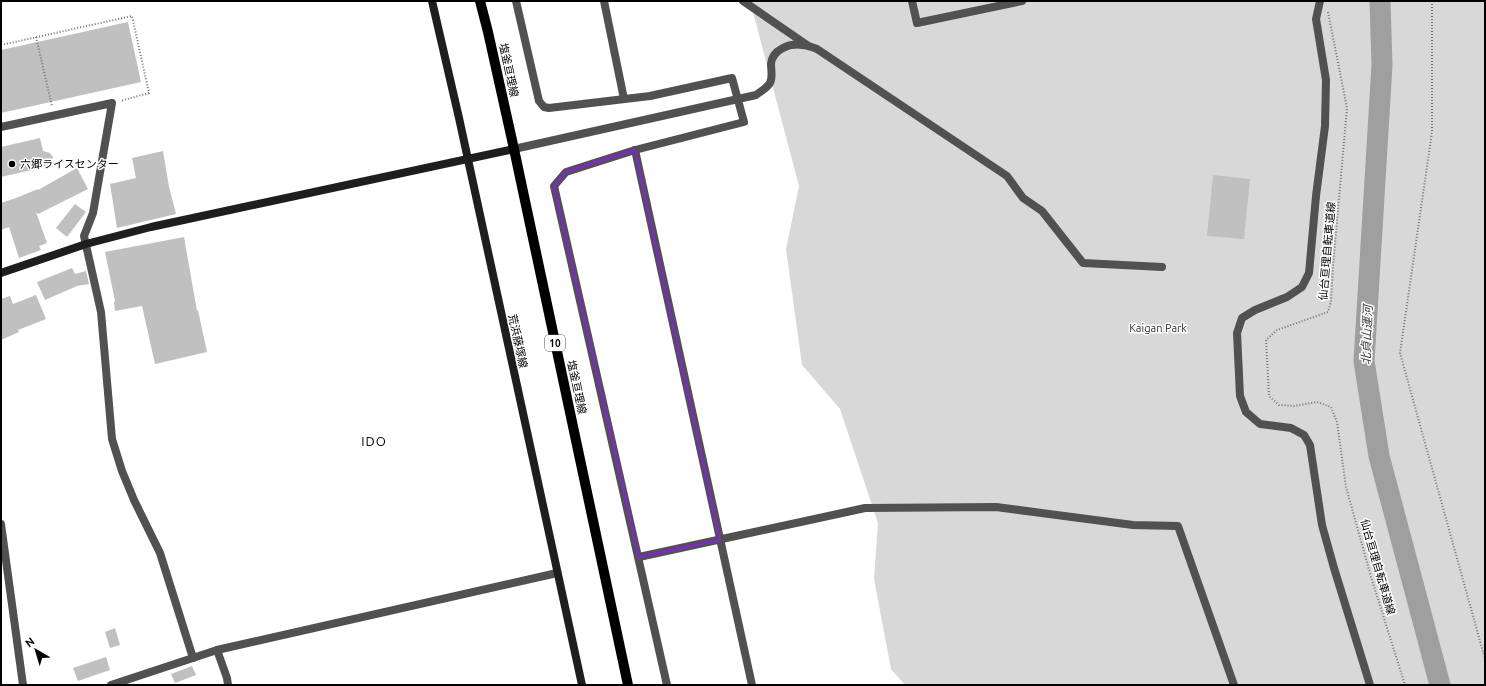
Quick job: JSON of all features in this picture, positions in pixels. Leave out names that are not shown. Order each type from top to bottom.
[{"type":"main road","name":"塩釜亘理線","points":[[480,1],[514,149],[628,685]]},
{"type":"street","name":"荒浜藤塚線","points":[[432,1],[582,685]]},
{"type":"street","points":[[516,1],[541,104],[544,107],[549,108],[650,96],[732,78],[744,122],[635,150],[566,172],[554,186],[667,685]]},
{"type":"street","points":[[604,1],[624,99]]},
{"type":"street","points":[[743,1],[809,46]]},
{"type":"street","points":[[912,1],[917,23],[1022,1]]},
{"type":"street","points":[[1320,1],[1316,19],[1326,80],[1325,126],[1316,196],[1309,273],[1302,287],[1287,297],[1255,310],[1242,318],[1237,333],[1240,396],[1246,412],[1260,424],[1291,428],[1304,435],[1310,445],[1322,525],[1370,685]]},
{"type":"street","points":[[1,272],[86,244],[151,227],[478,157],[756,95],[765,89],[770,82],[771,63],[774,54],[792,44],[809,46],[817,49],[1007,176],[1022,198],[1042,211],[1083,263],[1162,267]]},
{"type":"street","points":[[1,127],[112,103],[93,213],[84,236],[102,312],[112,439],[122,471],[134,500],[160,553],[193,658]]},
{"type":"street","points":[[635,150],[752,685]]},
{"type":"street","points":[[639,557],[865,508],[996,507],[1133,525],[1178,526],[1234,685]]},
{"type":"street","points":[[1,524],[23,685]]},
{"type":"street","points":[[111,685],[218,650],[557,573]]},
{"type":"street","points":[[218,650],[228,685]]},
{"type":"path","points":[[1432,1],[1432,132],[1400,354],[1485,659]]},
{"type":"path","name":"仙台亘理自転車道線","points":[[1328,8],[1347,108],[1331,302],[1328,312],[1277,330],[1266,340],[1269,396],[1279,405],[1294,406],[1317,402],[1331,407],[1337,422],[1346,487],[1371,577],[1405,685]]},
{"type":"path","points":[[1,45],[132,16],[149,93],[112,103]]},
{"type":"path","points":[[36,37],[54,115]]},
{"type":"highlighted area","points":[[635,150],[720,540],[639,557],[554,186],[566,172]]},
{"type":"green space","name":"Kaigan Park","points":[[750,1],[1485,1],[1485,685],[905,685],[891,669],[874,579],[878,523],[840,409],[802,365],[786,249],[799,186]]},
{"type":"building","points":[[128,22],[141,82],[1,113],[1,50]]},
{"type":"building","name":"六郷ライスセンター","points":[[40,138],[43,151],[50,153],[53,157],[50,166],[39,165],[32,170],[1,177],[1,147]]},
{"type":"building","points":[[163,151],[169,187],[176,214],[117,228],[110,184],[136,178],[132,158]]},
{"type":"building","points":[[77,168],[88,189],[38,214],[36,212],[47,243],[39,246],[41,250],[19,258],[9,227],[1,230],[1,203],[38,190]]},
{"type":"building","points":[[1213,175],[1250,179],[1244,239],[1207,236]]},
{"type":"building","points":[[75,204],[86,212],[67,237],[56,228]]},
{"type":"building","points":[[184,237],[197,311],[198,310],[207,352],[155,364],[142,306],[115,311],[115,301],[105,252]]},
{"type":"building","points":[[72,268],[75,274],[86,271],[89,284],[77,286],[45,300],[37,282]]},
{"type":"building","points":[[36,295],[46,319],[18,330],[19,332],[1,340],[1,299],[10,296],[13,304]]},
{"type":"building","points":[[115,628],[120,645],[110,648],[105,632]]},
{"type":"building","points":[[106,657],[110,670],[78,681],[73,668]]},
{"type":"building","points":[[192,666],[196,675],[175,683],[171,674]]},
{"type":"waterway","name":"北貞山運河","points":[[1380,1],[1382,65],[1364,361],[1379,456],[1440,685]]},
{"type":"place","name":"六郷ライスセンター","points":[[12,164]]},
{"type":"district","name":"IDO","points":[[374,441]]}]
